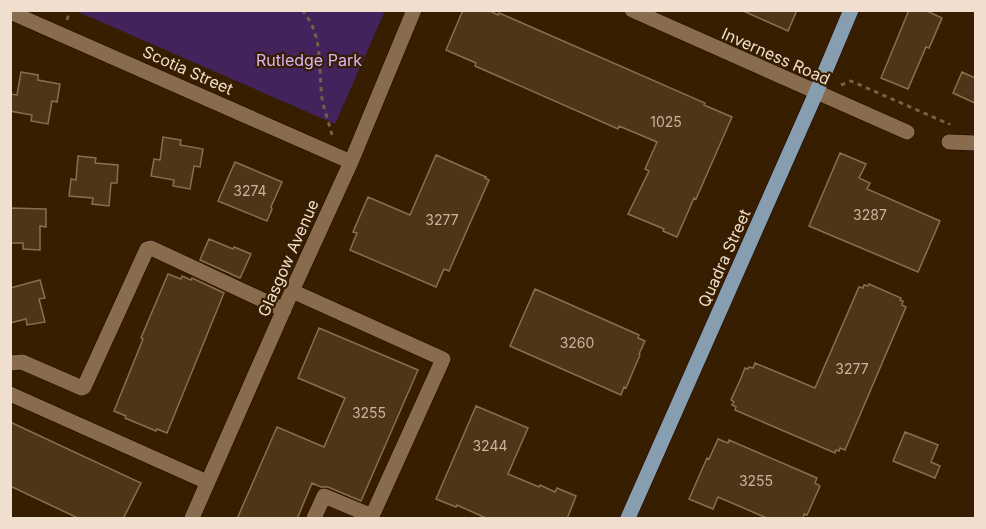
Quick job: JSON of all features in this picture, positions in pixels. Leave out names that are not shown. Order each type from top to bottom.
[{"type":"main road","name":"Quadra Street","points":[[628,519],[851,10]]},
{"type":"street","name":"Glasgow Avenue","points":[[192,519],[351,162],[414,10]]},
{"type":"street","name":"Inverness Road","points":[[632,10],[907,132]]},
{"type":"street","name":"Scotia Street","points":[[10,12],[351,162]]},
{"type":"street","points":[[949,142],[975,143]]},
{"type":"street","points":[[16,362],[84,387],[147,249],[151,248],[284,310]]},
{"type":"street","points":[[292,291],[443,359],[372,516],[324,496],[314,519]]},
{"type":"street","points":[[10,394],[207,482]]},
{"type":"path","points":[[302,10],[314,30],[319,46],[322,99],[333,139],[328,152]]},
{"type":"path","points":[[816,93],[851,81],[949,124],[949,142]]},
{"type":"green space","name":"Rutledge Park","points":[[76,11],[385,11],[335,124]]},
{"type":"building","points":[[463,10],[488,10],[498,15],[499,13],[732,117],[677,237],[628,214],[649,171],[645,169],[657,142],[619,126],[618,129],[475,66],[476,63],[446,50]]},
{"type":"building","points":[[741,10],[797,10],[788,31]]},
{"type":"building","points":[[909,10],[925,10],[942,18],[929,48],[926,47],[908,89],[881,78]]},
{"type":"building","points":[[21,72],[38,75],[38,80],[60,84],[57,102],[52,101],[48,124],[31,121],[32,115],[10,111],[10,94],[17,95]]},
{"type":"building","points":[[962,72],[975,78],[975,103],[953,93]]},
{"type":"building","points":[[163,137],[181,140],[180,145],[203,149],[200,167],[194,166],[190,189],[173,186],[174,180],[151,176],[154,159],[160,160]]},
{"type":"building","points":[[840,153],[866,164],[859,178],[870,183],[867,189],[940,221],[918,272],[809,226]]},
{"type":"building","points":[[436,155],[489,180],[449,271],[444,269],[436,287],[350,250],[357,233],[353,232],[368,197],[410,215]]},
{"type":"building","points":[[78,156],[96,158],[95,163],[118,165],[117,183],[111,183],[109,206],[92,204],[93,198],[69,196],[71,179],[76,180]]},
{"type":"building","points":[[235,162],[282,182],[267,221],[218,201]]},
{"type":"building","points":[[10,208],[46,209],[46,227],[40,226],[40,250],[23,249],[23,243],[10,243]]},
{"type":"building","points":[[209,239],[251,254],[240,278],[200,260]]},
{"type":"building","points":[[168,274],[181,279],[182,276],[191,280],[192,278],[224,293],[167,433],[157,429],[156,431],[114,411]]},
{"type":"building","points":[[40,280],[45,298],[39,299],[45,322],[27,325],[26,319],[10,323],[10,288]]},
{"type":"building","points":[[869,284],[901,298],[902,305],[906,307],[845,450],[840,448],[835,453],[735,410],[736,407],[732,405],[734,402],[731,400],[745,368],[753,368],[755,363],[815,388],[859,287],[863,288],[864,285]]},
{"type":"building","points":[[535,289],[639,335],[638,338],[645,341],[621,395],[510,346]]},
{"type":"building","points":[[319,328],[418,370],[361,501],[312,483],[297,519],[237,519],[277,427],[324,447],[345,398],[298,378]]},
{"type":"building","points":[[476,406],[528,428],[508,474],[539,487],[540,485],[555,492],[557,488],[576,496],[567,519],[488,519],[457,505],[456,507],[436,499]]},
{"type":"building","points":[[10,422],[141,483],[123,519],[80,519],[10,486]]},
{"type":"building","points":[[905,432],[938,445],[931,462],[940,466],[935,478],[893,461]]},
{"type":"building","points":[[718,439],[728,443],[729,440],[817,478],[815,483],[820,486],[807,515],[804,514],[803,519],[769,519],[718,497],[713,509],[689,499]]}]
